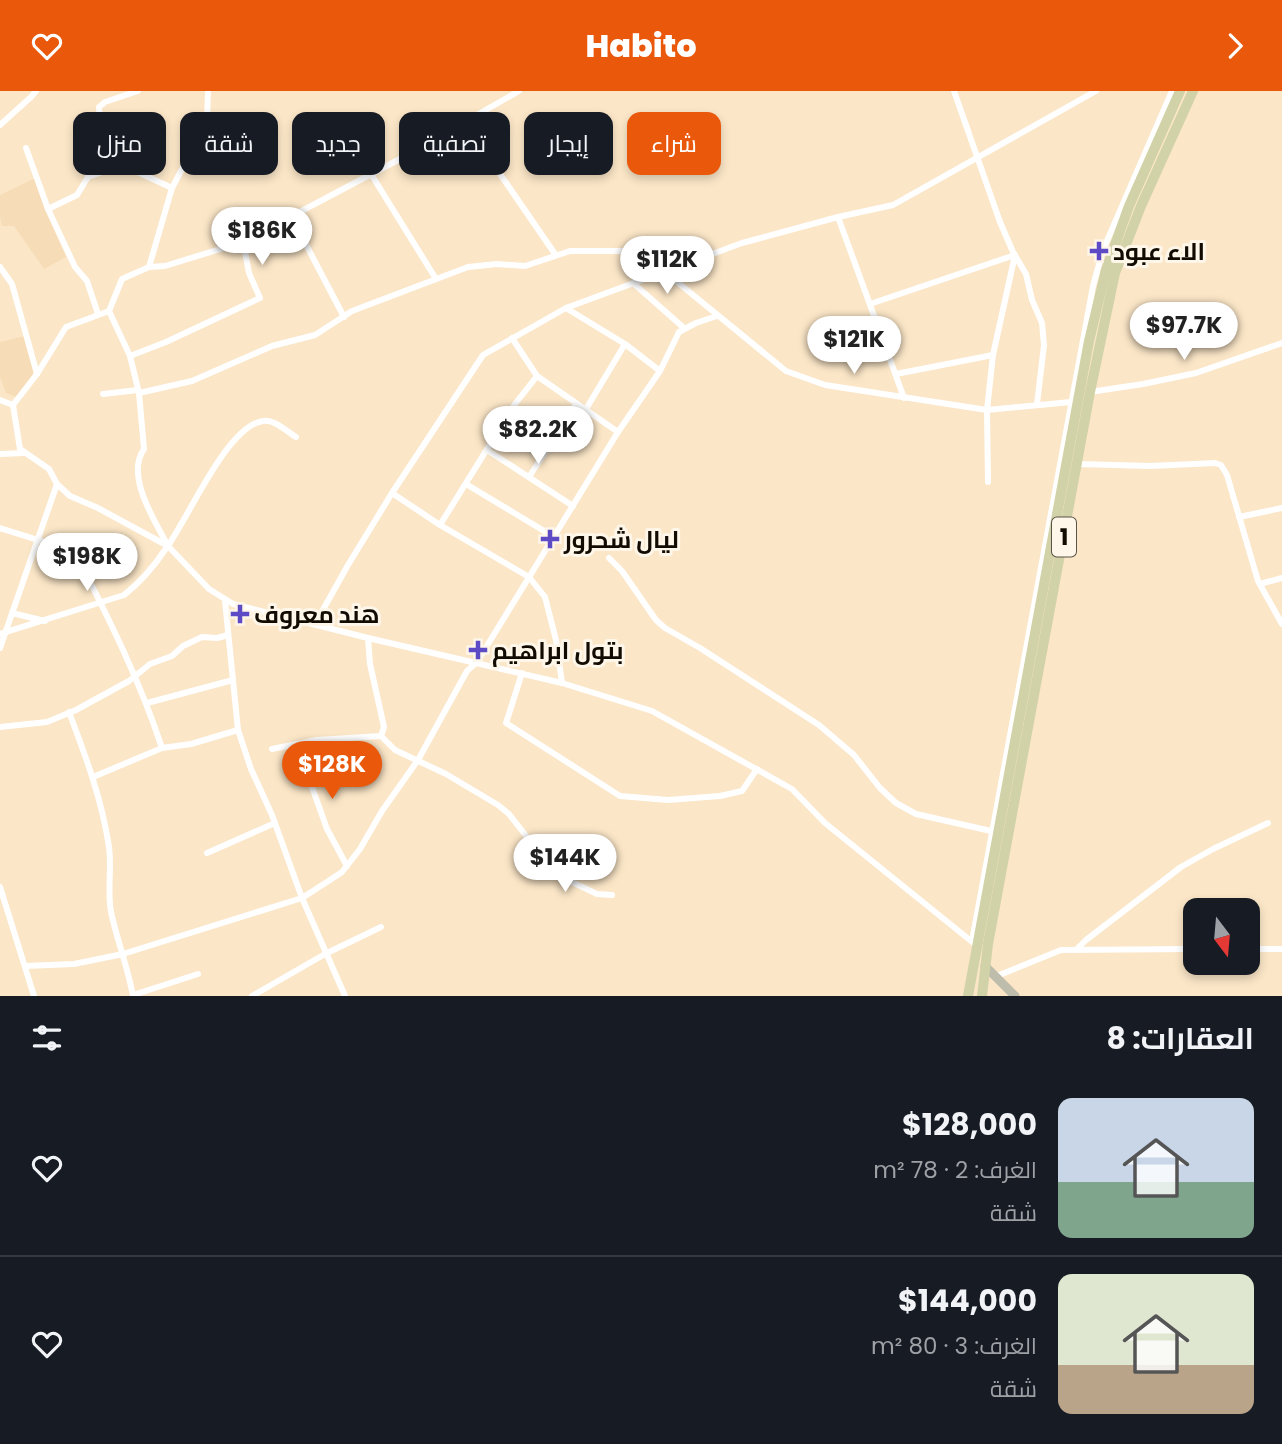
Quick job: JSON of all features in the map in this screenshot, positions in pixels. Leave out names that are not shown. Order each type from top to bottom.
[{"type":"main road","name":"1","points":[[968,996],[974,943],[1089,341],[1106,270],[1129,206],[1180,91]]},
{"type":"main road","name":"1","points":[[982,996],[985,966],[1090,392],[1115,272],[1141,206],[1193,91]]},
{"type":"street","points":[[0,125],[36,91]]},
{"type":"street","points":[[48,209],[77,195],[88,177],[102,137],[99,107],[105,102],[138,91]]},
{"type":"street","points":[[149,267],[172,188],[207,122],[208,91]]},
{"type":"street","points":[[481,112],[519,91]]},
{"type":"street","points":[[954,91],[1000,222],[1026,274],[1032,300],[1042,323],[1044,345],[1037,404]]},
{"type":"street","points":[[315,624],[392,493],[483,355],[566,307],[742,243],[893,205],[1096,91]]},
{"type":"street","points":[[974,943],[991,831],[1093,286],[1103,250],[1172,91]]},
{"type":"street","points":[[26,148],[48,209],[75,267],[86,281],[98,314]]},
{"type":"street","points":[[88,177],[111,169],[129,168],[172,188]]},
{"type":"street","points":[[369,175],[243,242],[165,266],[149,267],[122,279],[109,311],[130,356],[139,392],[144,449],[140,454],[138,471],[144,499],[168,546],[209,589],[225,601],[368,638],[562,683],[652,711],[792,789],[825,823],[974,943]]},
{"type":"street","points":[[372,175],[436,279]]},
{"type":"street","points":[[501,175],[555,254]]},
{"type":"street","points":[[290,216],[344,317]]},
{"type":"street","points":[[838,217],[904,398]]},
{"type":"street","points":[[130,356],[260,298],[249,273],[243,242]]},
{"type":"street","points":[[103,394],[139,392],[192,381],[272,346],[315,335],[352,311],[478,265],[525,267],[555,254],[589,250],[668,251]]},
{"type":"street","points":[[870,304],[1015,255]]},
{"type":"street","points":[[988,482],[987,409],[993,355],[1015,255]]},
{"type":"street","points":[[0,267],[12,284],[37,374]]},
{"type":"street","points":[[665,272],[786,371],[825,384],[987,409],[1070,401]]},
{"type":"street","points":[[633,283],[684,328]]},
{"type":"street","points":[[566,307],[625,344],[660,371]]},
{"type":"street","points":[[109,311],[66,327],[37,374],[13,405],[16,435],[20,449],[49,469],[57,484],[71,496],[168,546]]},
{"type":"street","points":[[25,966],[74,964],[123,954],[302,898],[347,866],[418,760],[467,671],[477,662],[618,432],[660,371],[679,332],[717,316]]},
{"type":"street","points":[[512,338],[537,376],[618,432]]},
{"type":"street","points":[[1090,392],[1196,373],[1282,343]]},
{"type":"street","points":[[586,409],[625,344]]},
{"type":"street","points":[[896,374],[993,355]]},
{"type":"street","points":[[440,525],[515,404],[537,376]]},
{"type":"street","points":[[0,400],[13,405]]},
{"type":"street","points":[[529,477],[576,404]]},
{"type":"street","points":[[3,634],[101,604],[124,595],[137,586],[168,546],[225,452],[243,429],[266,420],[296,437]]},
{"type":"street","points":[[487,450],[573,506]]},
{"type":"street","points":[[0,454],[25,453]]},
{"type":"street","points":[[1077,464],[1150,466],[1215,463],[1224,468],[1260,585],[1282,624]]},
{"type":"street","points":[[0,648],[57,484]]},
{"type":"street","points":[[466,484],[554,537]]},
{"type":"street","points":[[392,493],[440,525],[529,577],[545,597],[556,640],[562,683]]},
{"type":"street","points":[[1239,517],[1282,508]]},
{"type":"street","points":[[0,528],[70,550],[76,556],[136,676],[162,748]]},
{"type":"street","points":[[609,558],[665,628],[819,725],[854,755],[880,788],[896,803],[916,814],[991,831]]},
{"type":"street","points":[[1260,585],[1282,578]]},
{"type":"street","points":[[225,601],[238,730],[302,898],[345,996]]},
{"type":"street","points":[[12,613],[45,621]]},
{"type":"street","points":[[0,727],[47,722],[136,676],[150,664],[172,656],[183,646],[202,637],[217,638],[228,635]]},
{"type":"street","points":[[368,638],[370,664],[384,727],[381,736]]},
{"type":"street","points":[[522,673],[506,723],[620,796],[668,800],[720,796],[742,791],[757,769]]},
{"type":"street","points":[[147,703],[233,680]]},
{"type":"street","points":[[69,712],[93,776],[103,812],[110,851],[108,885],[111,911],[133,995],[198,974]]},
{"type":"street","points":[[93,776],[162,748],[191,744],[238,730]]},
{"type":"street","points":[[272,749],[338,737],[381,736],[395,750],[498,805],[509,814],[547,860],[570,881],[597,894],[612,895]]},
{"type":"street","points":[[297,745],[327,829],[347,866]]},
{"type":"street","points":[[207,853],[275,823]]},
{"type":"street","points":[[1077,949],[1181,867],[1268,823]]},
{"type":"street","points":[[0,887],[34,996]]},
{"type":"street","points":[[252,996],[325,954],[381,927]]},
{"type":"street","points":[[997,976],[1054,952],[1077,949],[1183,949]]},
{"type":"street","points":[[1260,949],[1282,949]]},
{"type":"street","points":[[985,966],[1015,996]]},
{"type":"shaded area","points":[[35,178],[44,207],[66,257],[44,269],[14,226],[2,226],[0,217],[0,195]]},
{"type":"shaded area","points":[[25,336],[35,370],[19,398],[6,393],[0,377],[0,342]]},
{"type":"place","name":"الاء عبود","points":[[1099,251]]},
{"type":"place","name":"ليال شحرور","points":[[550,539]]},
{"type":"place","name":"هند معروف","points":[[240,614]]},
{"type":"place","name":"بتول ابراهيم","points":[[478,650]]}]
